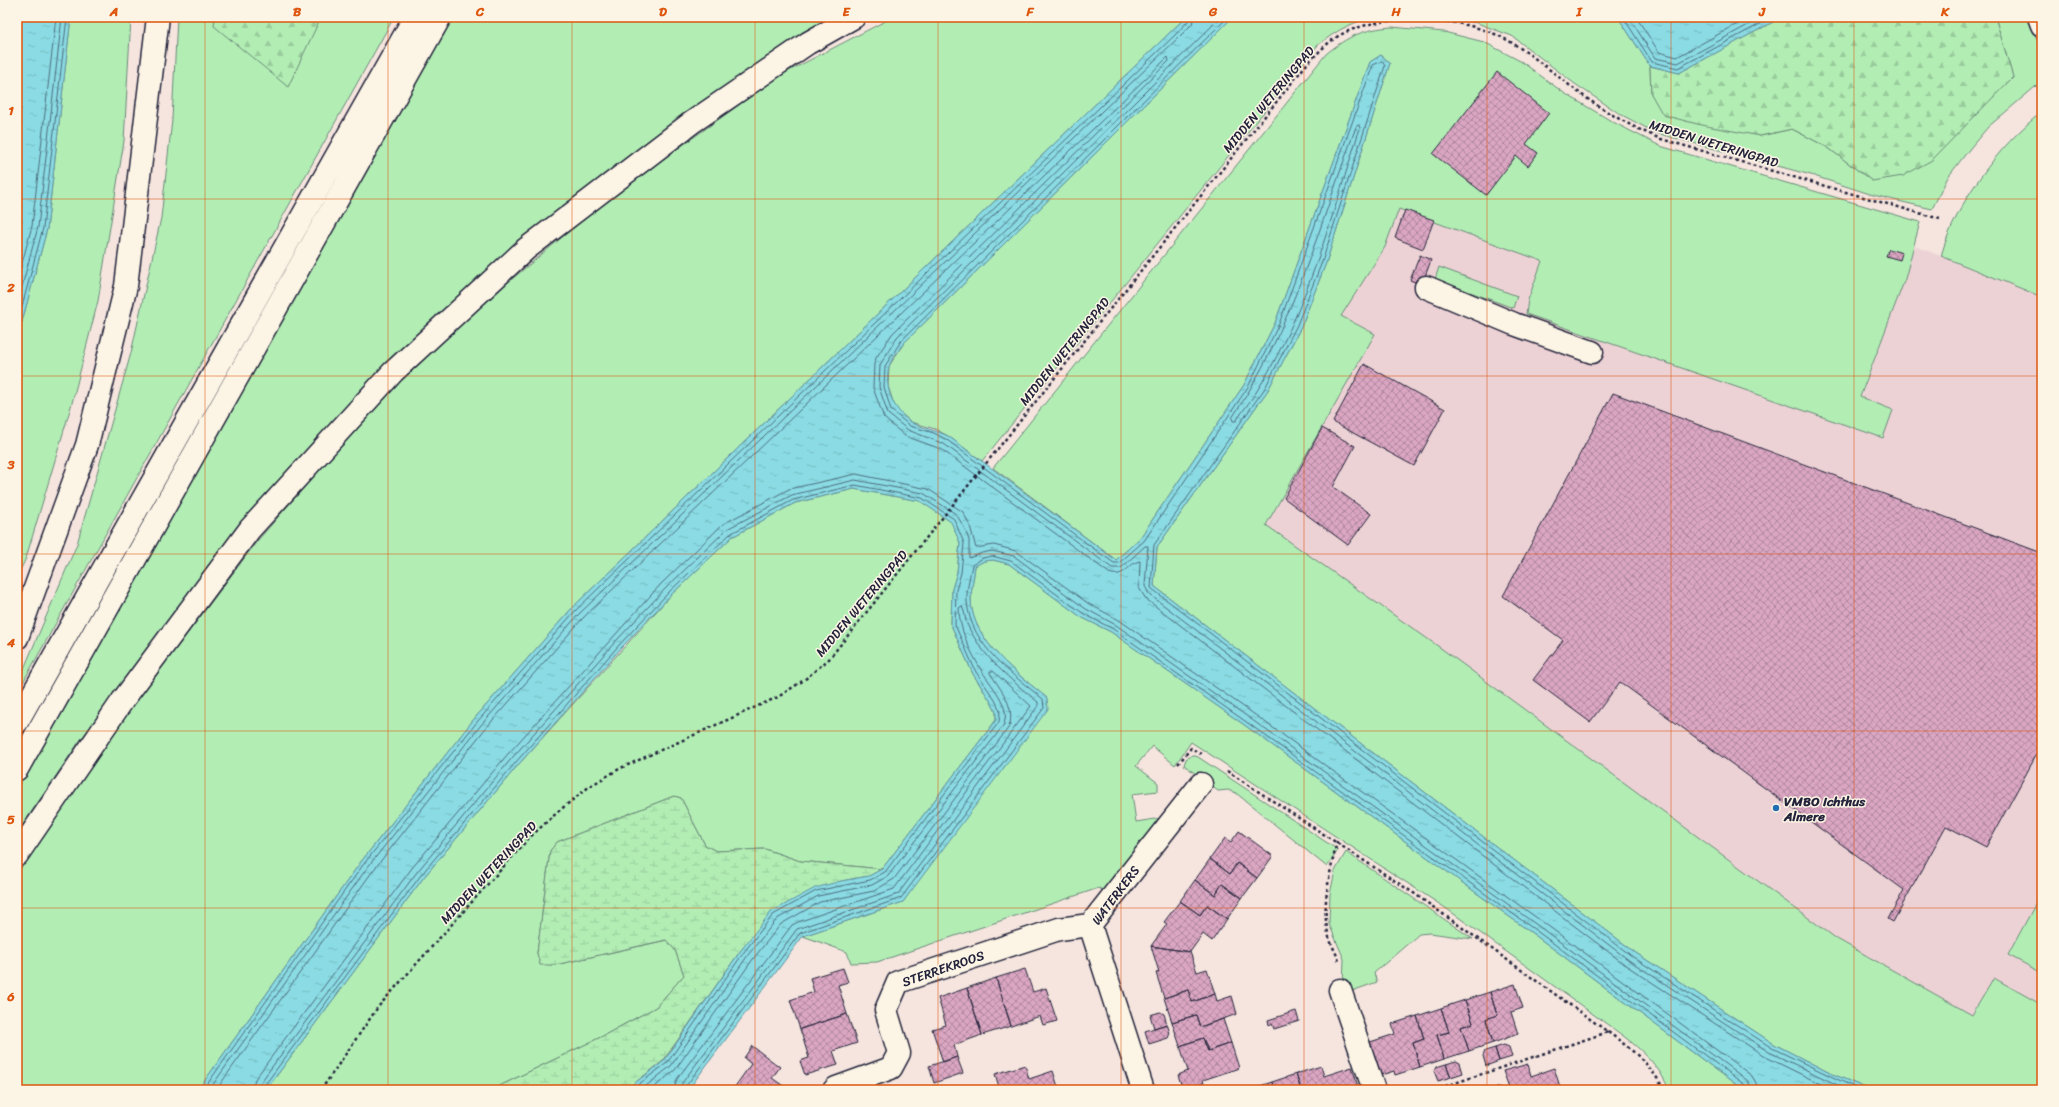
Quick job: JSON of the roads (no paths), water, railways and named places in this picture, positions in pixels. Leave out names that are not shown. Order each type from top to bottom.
[{"type":"main road","points":[[17,638],[87,445],[126,286],[158,17]]},
{"type":"main road","points":[[17,722],[415,17]]},
{"type":"main road","points":[[17,769],[440,17]]},
{"type":"main road","points":[[17,855],[123,700],[250,529],[393,372],[532,244],[691,123],[808,43],[854,17]]},
{"type":"main road","points":[[2039,17],[2042,25]]},
{"type":"main road","points":[[1426,287],[1514,324],[1592,352]]},
{"type":"main road","name":"WATERKERS","points":[[1143,1090],[1090,925],[1201,784]]},
{"type":"main road","name":"STERREKROOS","points":[[834,1090],[891,1068],[899,1053],[886,1010],[898,982],[1059,929],[1090,925]]},
{"type":"main road","points":[[1340,990],[1374,1090]]},
{"type":"water","points":[[17,17],[71,17],[47,229],[17,340]]},
{"type":"water","points":[[1186,17],[1233,17],[904,343],[891,361],[889,367],[889,390],[895,405],[911,422],[948,436],[1116,560],[1140,538],[1244,385],[1275,323],[1370,62],[1381,55],[1390,63],[1326,263],[1301,327],[1268,390],[1157,547],[1154,586],[1636,953],[1774,1044],[1828,1072],[1870,1090],[1745,1090],[1536,936],[1243,724],[1111,632],[1081,617],[1009,564],[993,560],[984,561],[975,566],[971,596],[973,615],[979,629],[999,656],[1023,679],[1047,698],[1048,709],[903,902],[803,936],[688,1090],[622,1090],[632,1085],[664,1061],[741,950],[771,912],[815,888],[869,876],[882,869],[996,720],[996,712],[973,674],[951,625],[952,589],[957,572],[960,543],[951,522],[920,501],[854,489],[795,503],[732,537],[672,594],[622,647],[519,764],[424,877],[266,1090],[198,1090],[360,863],[474,719],[573,607]]},
{"type":"water","points":[[1618,17],[1782,17],[1679,73],[1650,66]]},
{"type":"place","name":"VMBO Ichthus Almere","points":[[1776,808]]}]
